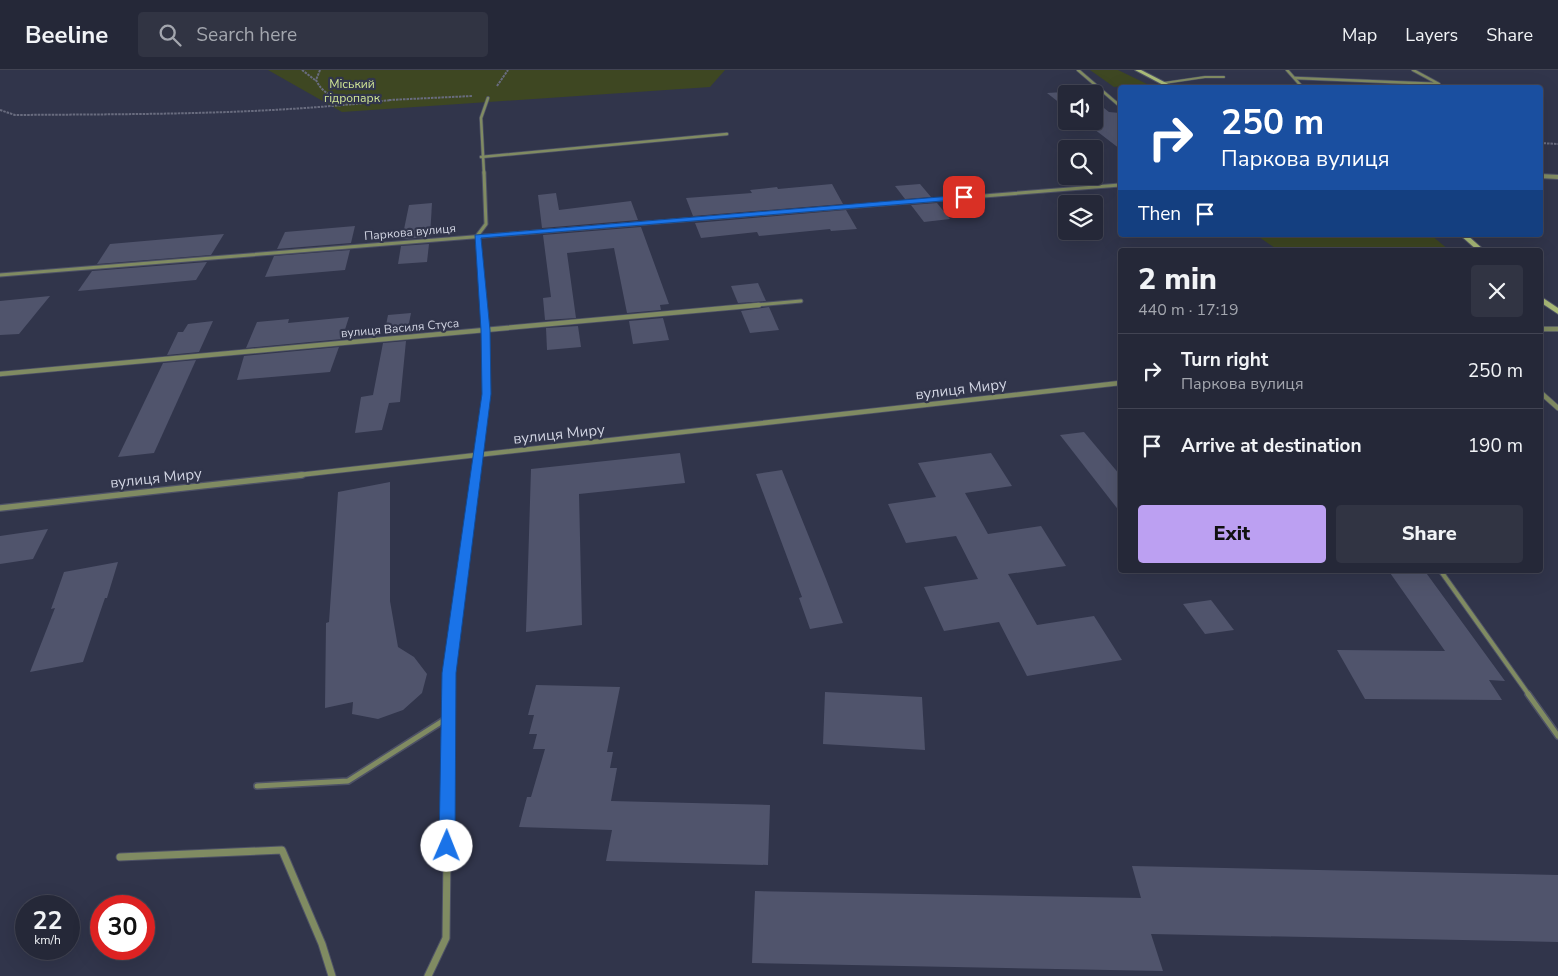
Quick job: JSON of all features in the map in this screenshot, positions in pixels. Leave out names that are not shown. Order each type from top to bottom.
[{"type":"main road","points":[[1137,70],[1168,85]]},
{"type":"main road","points":[[1465,237],[1479,248]]},
{"type":"main road","points":[[1543,300],[1558,312]]},
{"type":"street","points":[[1078,70],[1118,104]]},
{"type":"street","points":[[1287,70],[1301,85]]},
{"type":"street","points":[[1295,78],[1439,84],[1413,70]]},
{"type":"street","points":[[428,976],[446,938],[449,673],[487,394],[486,330],[477,236],[486,224],[481,157],[481,118],[488,98]]},
{"type":"street","points":[[481,157],[727,134]]},
{"type":"street","points":[[1543,176],[1558,177]]},
{"type":"street","name":"Паркова вулиця","points":[[0,275],[271,255],[477,236],[1118,185]]},
{"type":"street","name":"вулиця Василя Стуса","points":[[0,374],[802,301]]},
{"type":"street","points":[[1543,329],[1558,329]]},
{"type":"street","name":"вулиця Миру","points":[[0,508],[815,419],[1118,382]]},
{"type":"street","points":[[1543,395],[1558,408]]},
{"type":"street","points":[[120,857],[282,850],[322,944],[332,976]]},
{"type":"lane","points":[[1164,83],[1205,77],[1224,77]]},
{"type":"lane","points":[[1442,573],[1558,736]]},
{"type":"lane","points":[[256,786],[348,780],[449,717]]},
{"type":"path","points":[[302,70],[316,80]]},
{"type":"path","points":[[320,70],[316,80],[318,87],[326,95],[348,100],[480,96]]},
{"type":"path","points":[[0,110],[14,115],[210,112],[332,107],[391,100]]},
{"type":"path","points":[[1543,142],[1558,144]]},
{"type":"green space","name":"Міський гідропарк","points":[[268,70],[725,70],[710,87],[342,112]]},
{"type":"green space","points":[[1090,70],[1118,70],[1147,84],[1118,85],[1114,87]]},
{"type":"green space","points":[[1259,237],[1433,237],[1447,248],[1275,248]]},
{"type":"building","points":[[1058,92],[1058,102],[1047,93]]},
{"type":"building","points":[[1103,107],[1109,112],[1118,113],[1118,147],[1095,130],[1103,130]]},
{"type":"building","points":[[832,184],[843,204],[693,216],[686,198],[752,193],[750,190],[777,187],[778,189]]},
{"type":"building","points":[[920,184],[931,197],[905,199],[895,186]]},
{"type":"building","points":[[556,193],[559,210],[631,201],[638,220],[542,228],[538,195]]},
{"type":"building","points":[[432,203],[430,237],[402,239],[409,205]]},
{"type":"building","points":[[937,203],[950,219],[924,222],[911,205]]},
{"type":"building","points":[[846,210],[857,229],[831,231],[830,229],[759,236],[757,232],[701,238],[695,223]]},
{"type":"building","points":[[355,226],[351,243],[277,249],[285,232]]},
{"type":"building","points":[[641,227],[669,304],[660,305],[661,310],[627,313],[614,248],[567,253],[576,318],[545,320],[543,298],[551,297],[543,235]]},
{"type":"building","points":[[224,234],[211,255],[97,264],[110,244]]},
{"type":"building","points":[[429,244],[427,262],[398,264],[401,246]]},
{"type":"building","points":[[350,250],[345,270],[265,277],[274,256]]},
{"type":"building","points":[[207,262],[196,280],[78,291],[92,271]]},
{"type":"building","points":[[758,283],[766,301],[738,303],[731,286]]},
{"type":"building","points":[[50,296],[19,334],[0,335],[0,301]]},
{"type":"building","points":[[769,307],[779,330],[750,333],[741,311]]},
{"type":"building","points":[[411,313],[407,333],[384,335],[388,315]]},
{"type":"building","points":[[349,317],[342,339],[246,348],[257,322],[289,319],[288,323]]},
{"type":"building","points":[[663,318],[669,340],[633,344],[629,321]]},
{"type":"building","points":[[213,321],[199,352],[167,355],[178,332],[183,332],[188,324]]},
{"type":"building","points":[[578,326],[581,347],[547,350],[546,328]]},
{"type":"building","points":[[406,341],[400,402],[389,403],[382,430],[355,433],[361,397],[373,395],[383,343]]},
{"type":"building","points":[[339,347],[330,372],[237,380],[244,356]]},
{"type":"building","points":[[196,360],[154,453],[118,457],[163,363]]},
{"type":"building","points":[[1084,432],[1118,473],[1118,509],[1060,435]]},
{"type":"building","points":[[680,453],[685,483],[579,494],[582,625],[526,632],[531,469]]},
{"type":"building","points":[[991,453],[1012,486],[965,493],[988,534],[1041,526],[1066,566],[1008,574],[1037,625],[1094,616],[1122,660],[1027,676],[999,622],[944,631],[924,587],[978,579],[956,536],[906,543],[888,504],[936,497],[918,463]]},
{"type":"building","points":[[782,470],[843,623],[810,629],[799,598],[802,597],[756,474]]},
{"type":"building","points":[[390,482],[390,601],[398,647],[414,657],[427,674],[422,693],[403,710],[378,719],[352,714],[353,702],[325,708],[326,623],[329,622],[338,492]]},
{"type":"building","points":[[48,529],[33,559],[0,564],[0,536]]},
{"type":"building","points":[[118,562],[107,598],[105,598],[83,662],[30,672],[55,608],[51,609],[64,572]]},
{"type":"building","points":[[1390,573],[1426,573],[1505,681],[1489,680],[1502,700],[1365,699],[1337,650],[1445,651]]},
{"type":"building","points":[[1211,600],[1234,630],[1205,634],[1183,604]]},
{"type":"building","points":[[536,685],[620,687],[607,752],[613,752],[610,768],[617,768],[611,801],[770,805],[768,865],[606,861],[612,830],[519,827],[527,797],[531,797],[545,749],[533,749],[537,734],[529,734],[534,715],[528,715]]},
{"type":"building","points":[[825,692],[922,697],[925,750],[823,744]]},
{"type":"building","points":[[1132,866],[1558,875],[1558,942],[1151,934],[1163,971],[752,963],[755,891],[1141,898]]},
{"type":"route","points":[[447,846],[449,673],[487,394],[486,330],[477,236],[964,197]]}]
